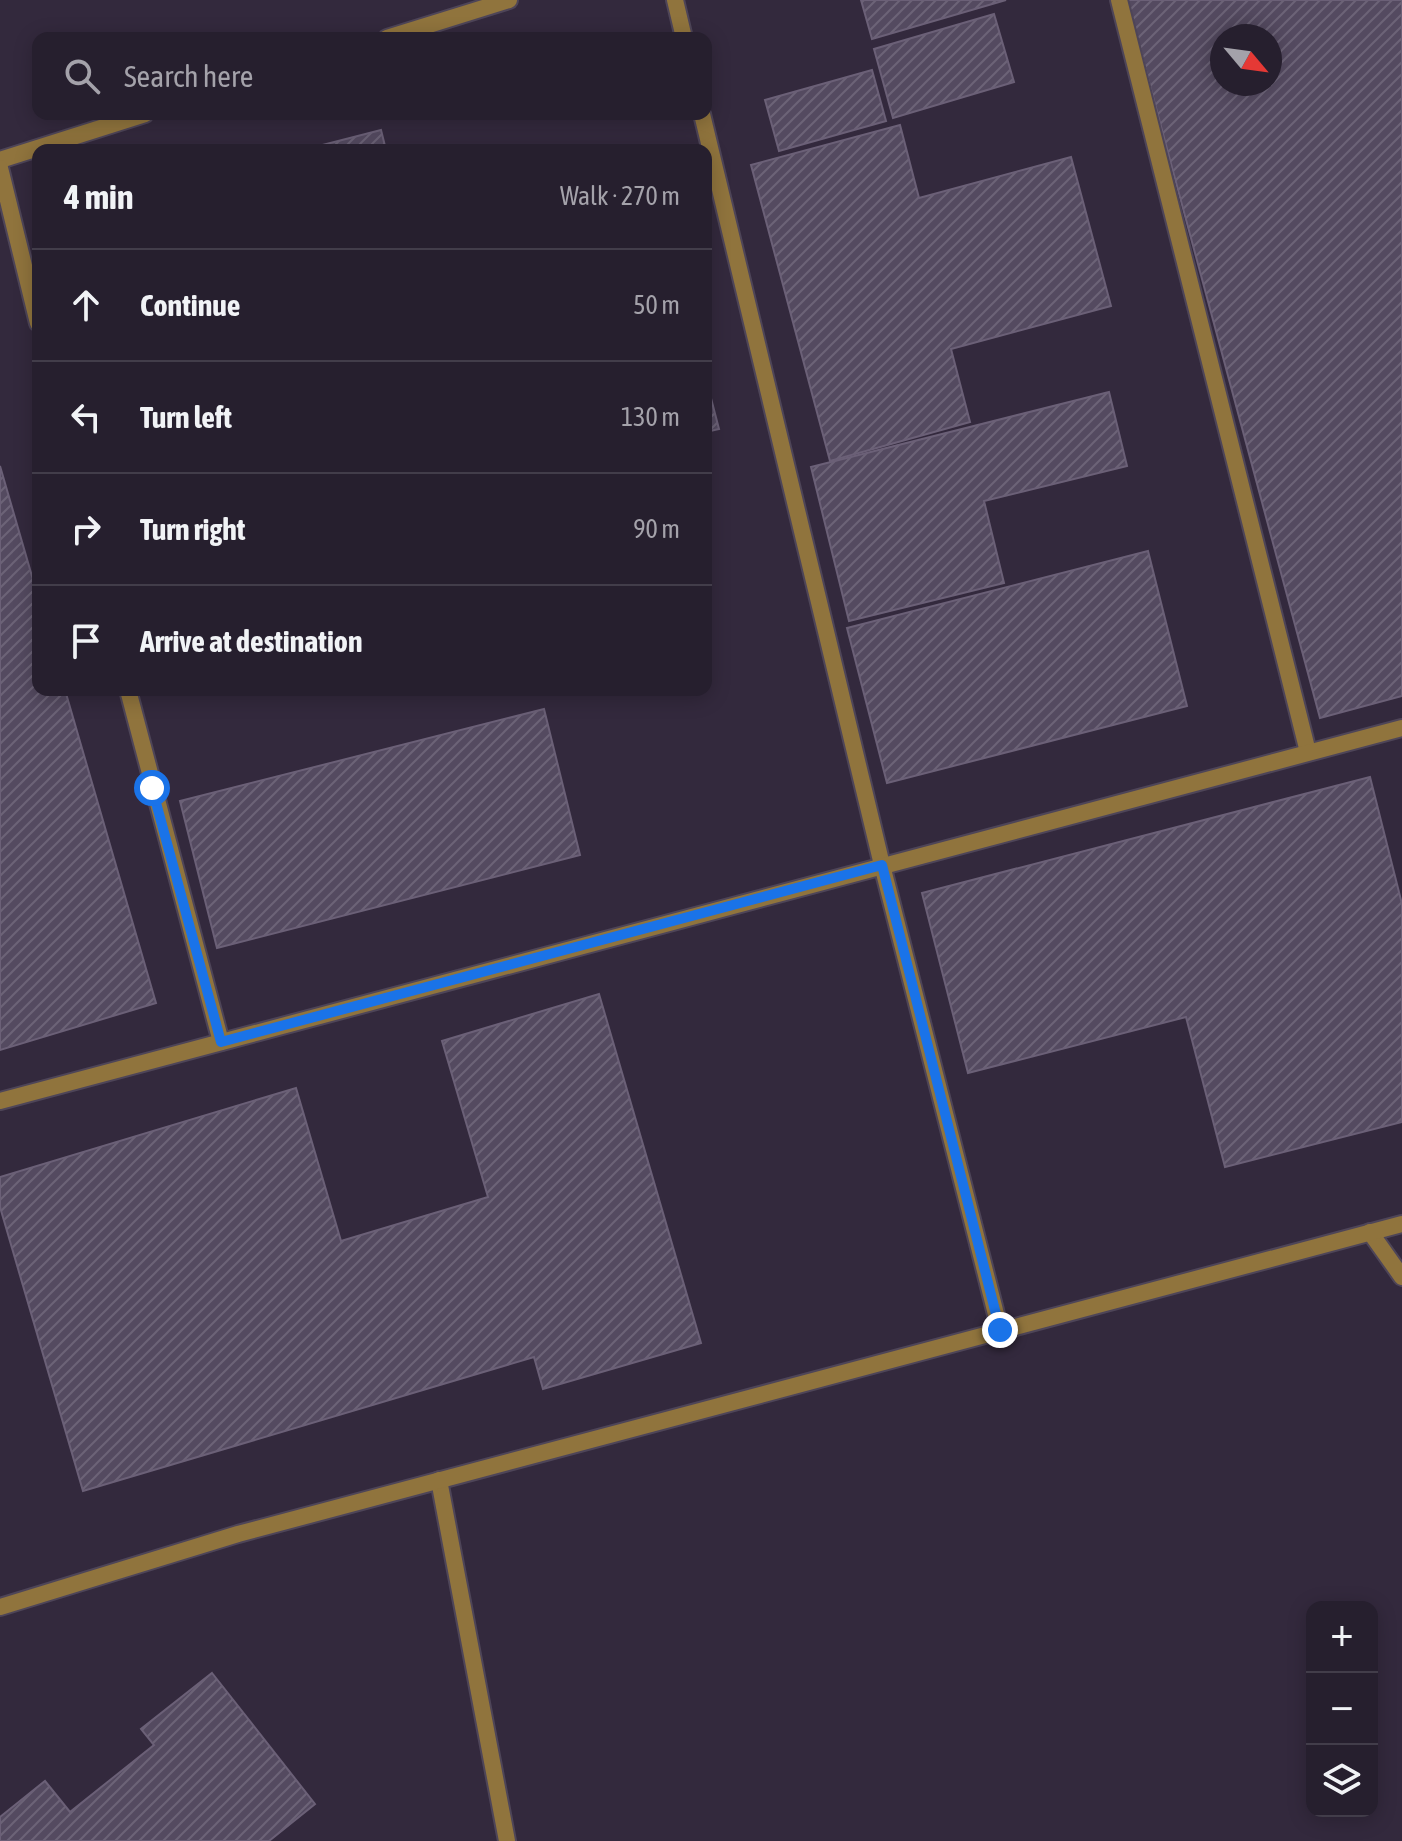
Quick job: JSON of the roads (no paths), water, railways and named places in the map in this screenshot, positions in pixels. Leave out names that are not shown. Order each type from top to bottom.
[{"type":"street","points":[[406,32],[509,0]]},
{"type":"street","points":[[675,0],[683,32]]},
{"type":"street","points":[[1119,0],[1308,752]]},
{"type":"street","points":[[50,144],[126,120]]},
{"type":"street","points":[[703,120],[709,144]]},
{"type":"street","points":[[0,160],[32,150]]},
{"type":"street","points":[[712,156],[882,865],[1000,1330]]},
{"type":"street","points":[[0,168],[32,299]]},
{"type":"street","points":[[130,696],[221,1042]]},
{"type":"street","points":[[0,1101],[1402,728]]},
{"type":"street","points":[[0,1607],[238,1534],[1402,1224]]},
{"type":"street","points":[[1370,1232],[1402,1277]]},
{"type":"street","points":[[439,1480],[507,1841]]}]
